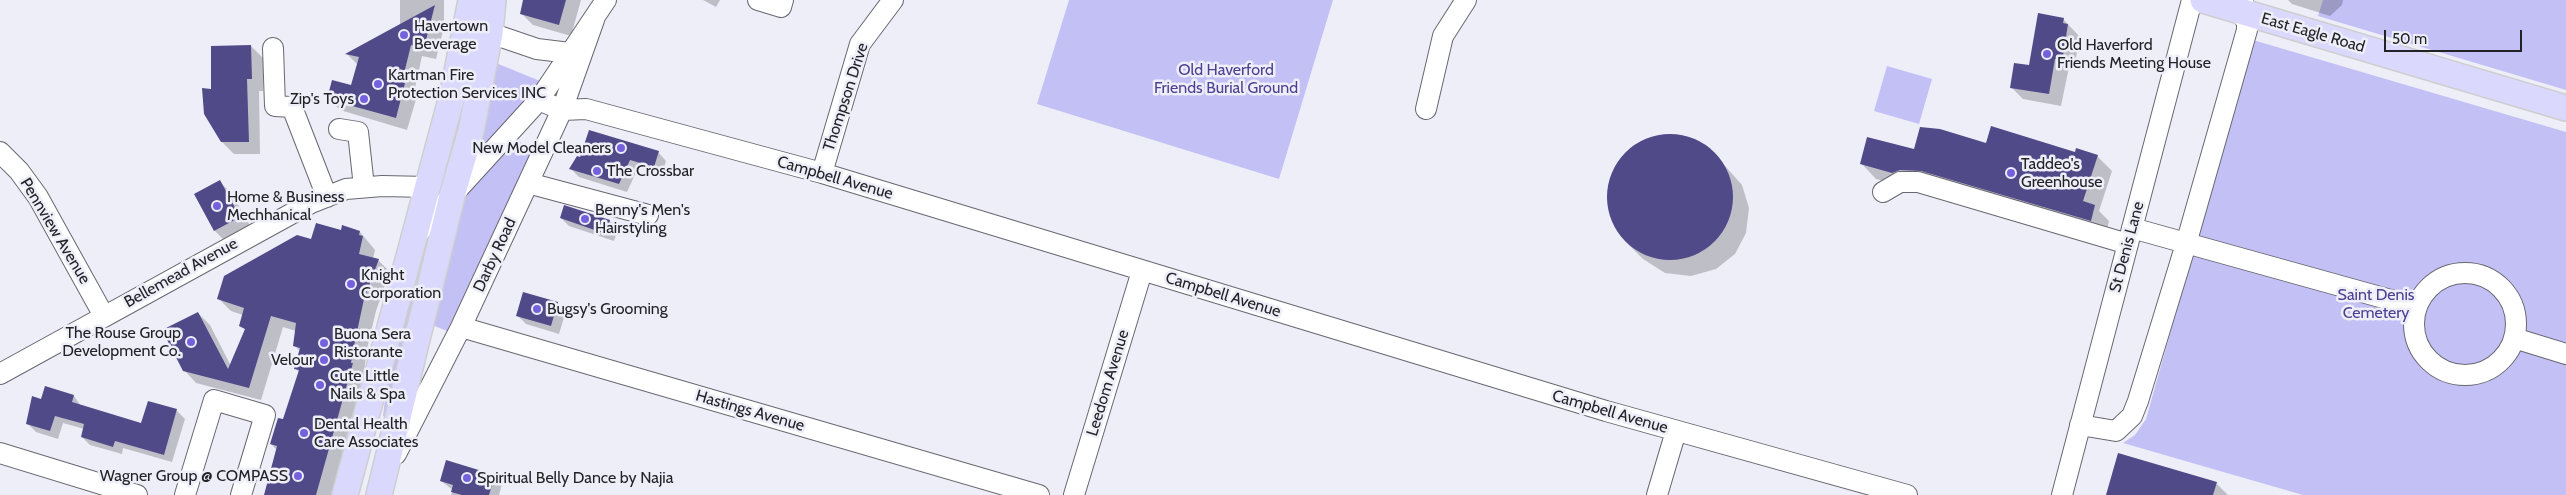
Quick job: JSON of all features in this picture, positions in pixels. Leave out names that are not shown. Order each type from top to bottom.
[{"type":"main road","name":"Darby Road","points":[[345,495],[453,92],[471,0]]},
{"type":"main road","name":"Darby Road","points":[[380,489],[453,192],[471,131],[490,33],[494,0]]},
{"type":"main road","name":"East Eagle Road","points":[[2203,0],[2242,6],[2566,108]]},
{"type":"street","name":"Darby Road","points":[[414,237],[453,192],[497,148],[539,100],[606,0]]},
{"type":"street","points":[[758,0],[781,6],[783,0]]},
{"type":"street","name":"Thompson Drive","points":[[822,173],[860,44],[893,0]]},
{"type":"street","points":[[1426,109],[1443,36],[1466,0]]},
{"type":"street","name":"St Denis Lane","points":[[2062,495],[2192,0]]},
{"type":"street","points":[[2080,424],[2116,431],[2132,416],[2186,244],[2247,30],[2242,6]]},
{"type":"street","name":"Darby Road","points":[[380,489],[461,327],[562,110],[594,20]]},
{"type":"street","points":[[490,33],[537,50],[570,52]]},
{"type":"street","points":[[273,48],[275,106],[292,107],[327,197]]},
{"type":"street","name":"Campbell Avenue","points":[[539,100],[562,110],[586,109],[822,173],[1676,431],[1906,495]]},
{"type":"street","points":[[339,129],[358,132],[364,187]]},
{"type":"street","name":"Pennview Avenue","points":[[0,152],[19,170],[38,197],[104,316]]},
{"type":"street","points":[[1883,192],[1900,182],[1918,182],[2130,236],[2186,244],[2416,307]]},
{"type":"street","points":[[528,183],[648,215]]},
{"type":"street","name":"Bellemead Avenue","points":[[0,374],[104,316],[327,197],[346,189],[364,187],[428,187]]},
{"type":"street","name":"Leedom Avenue","points":[[1074,495],[1142,271]]},
{"type":"street","points":[[2471,273],[2488,279],[2502,289],[2511,304],[2516,321],[2514,338],[2501,359],[2482,373],[2466,376],[2449,373],[2435,366],[2423,354],[2416,339],[2413,323],[2416,307],[2425,292],[2438,280],[2454,274],[2471,273]]},
{"type":"street","name":"Hastings Avenue","points":[[461,327],[1039,495]]},
{"type":"street","points":[[2514,338],[2566,354]]},
{"type":"street","points":[[184,495],[214,400],[265,415],[241,495]]},
{"type":"street","points":[[1657,495],[1676,431]]},
{"type":"street","points":[[0,453],[137,495]]},
{"type":"green space","name":"Old Haverford Friends Burial Ground","points":[[1069,0],[1333,0],[1279,179],[1037,104]]},
{"type":"green space","points":[[2323,0],[2566,0],[2566,90],[2318,16]]},
{"type":"green space","name":"Saint Denis Cemetery","points":[[2253,40],[2566,132],[2566,495],[2303,495],[2123,443],[2135,435],[2146,419]]},
{"type":"green space","points":[[496,63],[540,81],[522,108],[477,152]]},
{"type":"green space","points":[[1887,66],[1932,79],[1919,124],[1874,111]]},
{"type":"green space","points":[[518,140],[531,152],[447,331],[427,323],[461,195]]},
{"type":"green space","points":[[435,226],[388,416],[383,416],[387,384],[426,238]]},
{"type":"building","points":[[523,0],[566,0],[559,25],[520,14]]},
{"type":"building","points":[[435,5],[424,48],[411,45],[402,82],[405,83],[396,118],[327,99],[332,80],[351,85],[359,57],[345,54]]},
{"type":"building","name":"Old Haverford Friends Meeting House","points":[[2038,13],[2064,18],[2063,23],[2068,24],[2063,56],[2057,55],[2057,59],[2055,59],[2049,94],[2010,88],[2014,63],[2029,65]]},
{"type":"building","points":[[251,45],[252,79],[247,79],[249,142],[221,142],[204,114],[202,88],[211,89],[211,46]]},
{"type":"building","name":"Taddeo's Greenhouse","points":[[1991,126],[2075,152],[2076,148],[2098,155],[2083,201],[2095,205],[2091,221],[1921,171],[1900,170],[1892,173],[1860,164],[1867,137],[1914,149],[1920,127],[1940,129],[1986,143]]},
{"type":"building","points":[[589,130],[659,151],[654,167],[630,160],[619,184],[569,169],[577,156],[580,157]]},
{"type":"building","points":[[1670,134],[1694,139],[1705,144],[1715,152],[1723,162],[1728,173],[1733,197],[1728,221],[1723,232],[1715,242],[1705,250],[1694,255],[1670,260],[1646,255],[1635,250],[1625,242],[1617,232],[1612,221],[1607,197],[1612,173],[1617,162],[1625,152],[1635,144],[1646,139]]},
{"type":"building","name":"Home & Business Mechhanical","points":[[220,180],[240,217],[214,231],[194,194]]},
{"type":"building","name":"Benny's Men's Hairstyling","points":[[564,205],[610,220],[606,234],[560,218]]},
{"type":"building","points":[[316,223],[341,230],[342,225],[360,231],[359,235],[363,236],[359,254],[379,259],[364,299],[351,363],[353,363],[316,495],[264,495],[277,446],[270,444],[278,418],[283,419],[299,370],[294,369],[300,348],[293,346],[296,323],[271,316],[249,388],[183,371],[162,330],[198,312],[228,369],[245,329],[239,326],[244,308],[217,299],[224,276],[297,235],[311,239]]},
{"type":"building","name":"Bugsy's Grooming","points":[[523,292],[558,302],[551,326],[516,316]]},
{"type":"building","points":[[45,386],[74,395],[72,402],[141,423],[148,401],[177,409],[164,455],[115,441],[113,447],[81,437],[84,424],[55,416],[50,431],[26,424],[32,396],[41,399]]},
{"type":"building","points":[[2118,453],[2217,482],[2213,495],[2106,495]]},
{"type":"building","name":"Spiritual Belly Dance by Najia","points":[[446,460],[495,475],[489,495],[462,495],[451,492],[453,485],[440,481]]},
{"type":"place","name":"Havertown Beverage","points":[[404,35]]},
{"type":"place","name":"Old Haverford Friends Meeting House","points":[[2047,54]]},
{"type":"place","name":"Kartman Fire Protection Services INC","points":[[378,84]]},
{"type":"place","name":"Zip's Toys","points":[[364,99]]},
{"type":"place","name":"New Model Cleaners","points":[[621,148]]},
{"type":"place","name":"The Crossbar","points":[[597,171]]},
{"type":"place","name":"Taddeo's Greenhouse","points":[[2011,173]]},
{"type":"place","name":"Home & Business Mechhanical","points":[[217,206]]},
{"type":"place","name":"Benny's Men's Hairstyling","points":[[585,219]]},
{"type":"place","name":"Knight Corporation","points":[[351,284]]},
{"type":"place","name":"Bugsy's Grooming","points":[[537,309]]},
{"type":"place","name":"The Rouse Group Development Co.","points":[[191,342]]},
{"type":"place","name":"Buona Sera Ristorante","points":[[324,343]]},
{"type":"place","name":"Velour","points":[[324,360]]},
{"type":"place","name":"Cute Little Nails & Spa","points":[[320,385]]},
{"type":"place","name":"Dental Health Care Associates","points":[[304,433]]},
{"type":"place","name":"Wagner Group @ COMPASS","points":[[298,476]]},
{"type":"place","name":"Spiritual Belly Dance by Najia","points":[[467,478]]}]
